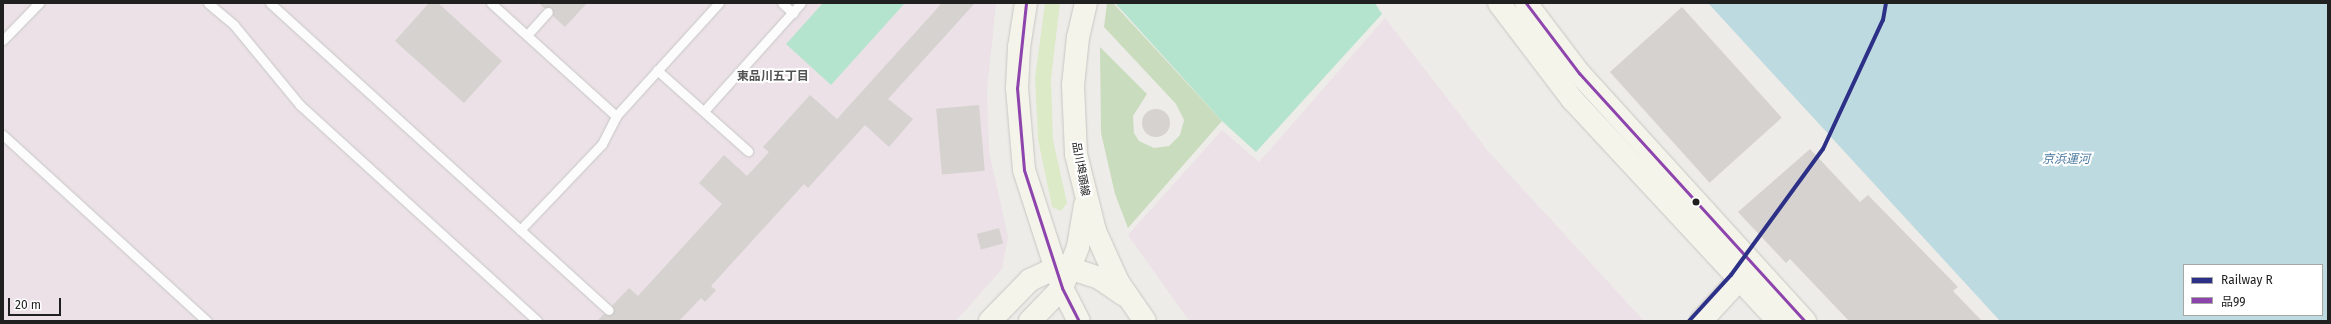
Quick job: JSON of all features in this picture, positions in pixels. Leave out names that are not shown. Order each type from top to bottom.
[{"type":"street","points":[[1026,3],[1019,46],[1019,129],[1024,170],[1079,321]]},
{"type":"street","name":"品川埠頭線","points":[[1086,3],[1078,36],[1073,84],[1076,154],[1086,201],[1107,258],[1140,314]]},
{"type":"street","points":[[1499,3],[1572,99],[1746,272],[1805,321]]},
{"type":"street","points":[[1526,3],[1579,72],[1746,272],[1778,321]]},
{"type":"street","points":[[1030,321],[1062,275],[1078,246],[1086,201]]},
{"type":"street","points":[[1701,321],[1746,272]]},
{"type":"street","points":[[990,321],[1030,280],[1062,275],[1099,278],[1118,289],[1140,314]]},
{"type":"lane","points":[[3,40],[39,3]]},
{"type":"lane","points":[[208,3],[234,25],[300,105],[537,321]]},
{"type":"lane","points":[[270,3],[608,310]]},
{"type":"lane","points":[[491,3],[616,116]]},
{"type":"lane","points":[[520,230],[602,144],[616,116],[719,3]]},
{"type":"lane","points":[[782,3],[793,13]]},
{"type":"lane","points":[[704,111],[801,3]]},
{"type":"lane","points":[[527,35],[548,12]]},
{"type":"lane","points":[[657,70],[748,151]]},
{"type":"lane","points":[[3,135],[207,321]]},
{"type":"shaded area","points":[[3,3],[996,3],[987,91],[989,152],[1008,236],[1002,269],[956,321],[3,321]]},
{"type":"shaded area","points":[[1385,18],[1488,151],[1644,321],[1190,321],[1187,318],[1128,235],[1222,130],[1259,162]]},
{"type":"green space","points":[[823,3],[905,3],[831,85],[786,44]]},
{"type":"green space","points":[[1045,3],[1060,3],[1051,79],[1053,140],[1067,203],[1061,211],[1052,207],[1038,139],[1035,78]]},
{"type":"green space","points":[[1107,3],[1113,3],[1222,121],[1128,228],[1115,194],[1101,133],[1100,47],[1147,94],[1133,116],[1134,133],[1139,141],[1154,148],[1169,146],[1180,135],[1184,120],[1176,104],[1104,27]]},
{"type":"green space","points":[[1115,3],[1375,3],[1382,14],[1256,152],[1222,121]]},
{"type":"water","name":"京浜運河","points":[[1708,3],[2328,3],[2328,321],[2000,321]]},
{"type":"building","points":[[429,3],[438,3],[502,61],[464,103],[395,41]]},
{"type":"building","points":[[539,3],[587,3],[565,27],[553,16],[552,8],[544,8]]},
{"type":"building","points":[[942,3],[975,3],[888,99],[913,119],[889,147],[865,125],[808,188],[804,184],[711,286],[716,290],[705,302],[701,298],[679,321],[597,321],[604,314],[612,314],[612,306],[629,288],[638,296],[722,204],[699,183],[724,155],[747,176],[769,152],[763,147],[810,95],[837,119]]},
{"type":"building","points":[[1682,7],[1782,118],[1710,183],[1610,72]]},
{"type":"building","points":[[979,105],[985,171],[942,174],[936,109]]},
{"type":"building","points":[[1156,109],[1166,113],[1170,123],[1166,133],[1156,137],[1146,133],[1142,123],[1146,113]]},
{"type":"building","points":[[1810,149],[1860,202],[1868,195],[1958,287],[1953,291],[1982,321],[1849,321],[1790,259],[1786,263],[1738,212]]},
{"type":"building","points":[[999,228],[1003,243],[981,249],[977,234]]},
{"type":"rail line","name":"R","points":[[1689,321],[1731,275],[1823,149],[1883,20],[1886,3]]},
{"type":"transit line","name":"品99","points":[[1026,3],[1017,88],[1024,170],[1062,288],[1079,321]]},
{"type":"transit line","name":"品99","points":[[1526,3],[1579,73],[1805,321]]},
{"type":"district","name":"東品川五丁目","points":[[773,77]]}]
